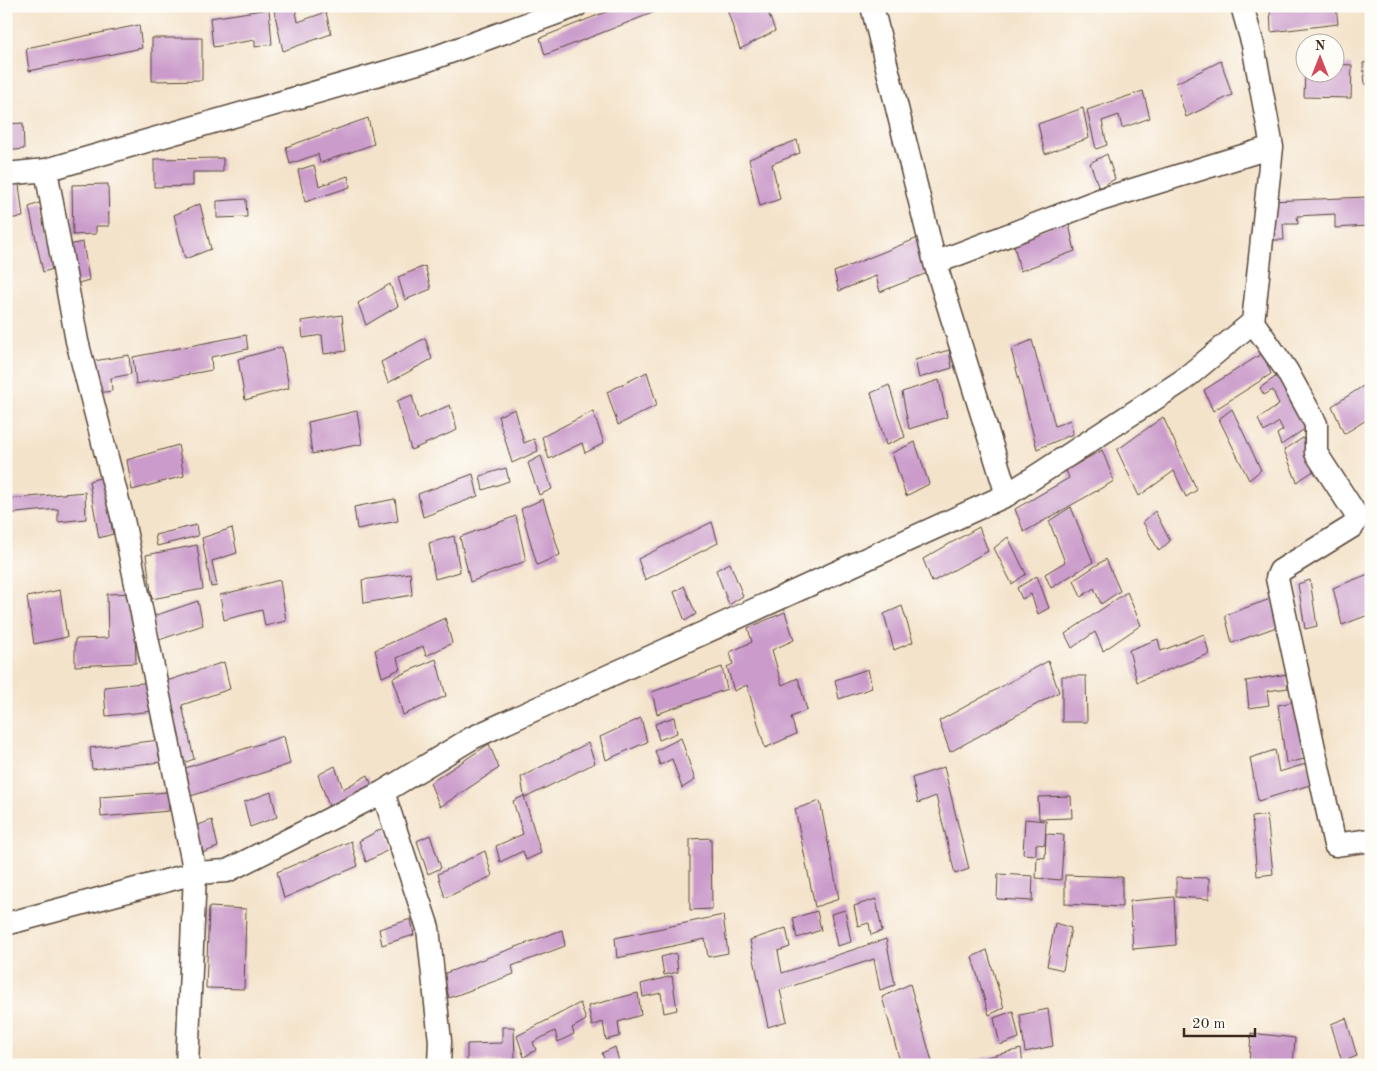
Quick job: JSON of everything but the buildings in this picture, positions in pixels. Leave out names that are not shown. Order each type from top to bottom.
[{"type":"street","points":[[6,174],[46,170],[428,60],[576,6]]},
{"type":"street","points":[[872,6],[936,263],[1007,495]]},
{"type":"street","points":[[1242,6],[1253,45],[1272,147],[1253,322],[1292,378],[1316,424],[1316,453],[1355,513],[1356,520],[1353,526],[1280,571],[1277,578],[1335,846],[1371,840]]},
{"type":"street","points":[[936,263],[1100,200],[1272,147]]},
{"type":"street","points":[[46,170],[77,341],[123,520],[195,873],[186,1065]]},
{"type":"street","points":[[6,924],[195,873],[227,871],[383,792],[472,738],[1007,495],[1182,381],[1253,322]]},
{"type":"street","points":[[383,792],[428,928],[440,1041],[439,1065]]}]
